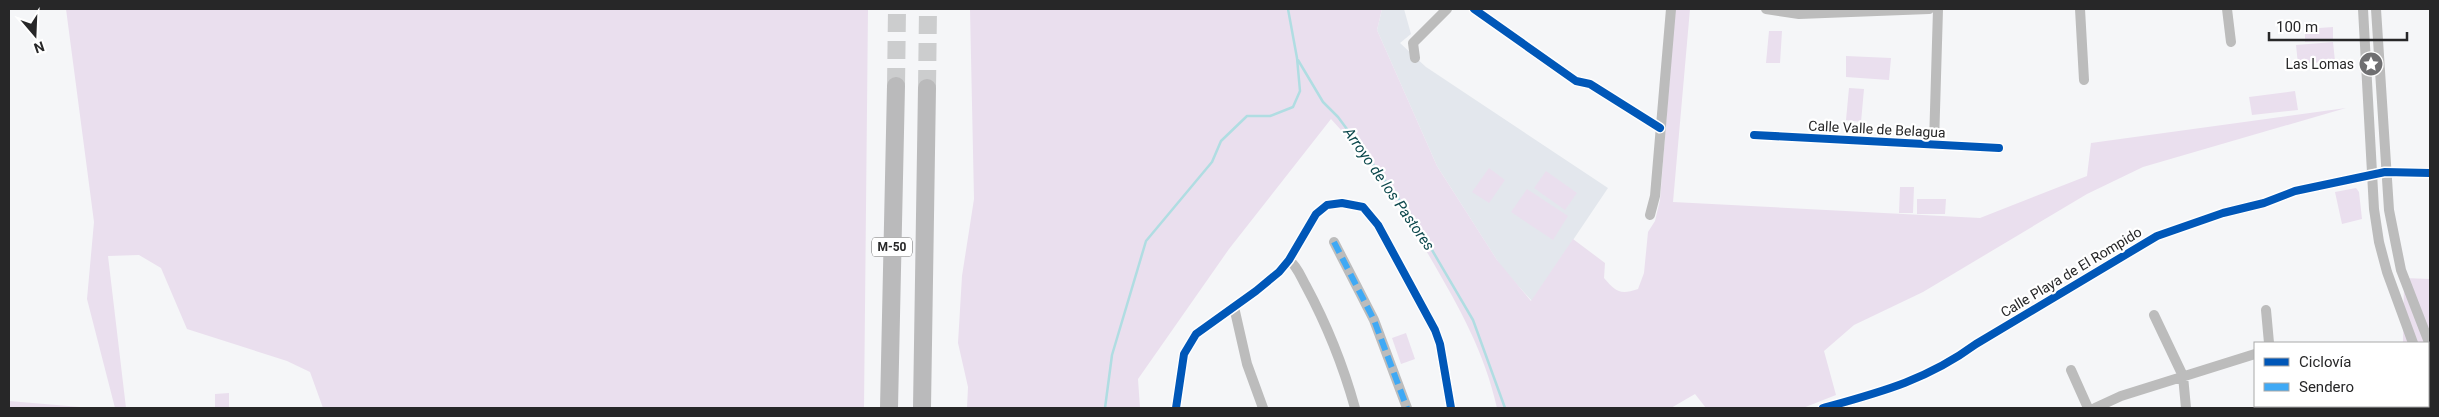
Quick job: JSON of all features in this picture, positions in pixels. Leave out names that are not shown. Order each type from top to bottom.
[{"type":"highway","name":"M-50","points":[[889,408],[896,86]]},
{"type":"highway","name":"M-50","points":[[922,408],[927,88]]},
{"type":"street","points":[[1415,58],[1413,43],[1447,9]]},
{"type":"street","points":[[1474,9],[1576,81],[1590,84],[1660,128]]},
{"type":"street","points":[[1650,215],[1656,196],[1670,9]]},
{"type":"street","points":[[1766,9],[1799,11],[1929,9]]},
{"type":"street","name":"Calle Valle de Belagua","points":[[1934,144],[1938,9]]},
{"type":"street","points":[[2080,9],[2084,80]]},
{"type":"street","points":[[2226,9],[2231,42]]},
{"type":"street","points":[[2363,9],[2372,174],[2379,242],[2387,272],[2413,342]]},
{"type":"street","points":[[2376,9],[2389,210],[2401,270],[2429,342]]},
{"type":"street","points":[[2369,104],[2382,104]]},
{"type":"street","name":"Calle Valle de Belagua","points":[[1754,135],[1999,148]]},
{"type":"street","name":"Calle Playa de El Rompido","points":[[1823,408],[1922,377],[1951,362],[1992,334],[2157,236],[2295,191],[2386,172],[2430,173]]},
{"type":"street","points":[[1176,408],[1184,354],[1196,334],[1234,308],[1278,272],[1289,260],[1316,214],[1327,205],[1342,202],[1363,206],[1378,225],[1435,330],[1440,344],[1451,408]]},
{"type":"street","points":[[1334,242],[1374,320],[1407,408]]},
{"type":"street","points":[[1289,260],[1296,268],[1322,316],[1348,382],[1355,408]]},
{"type":"street","points":[[1234,308],[1247,364],[1263,408]]},
{"type":"street","points":[[2266,310],[2269,342]]},
{"type":"street","points":[[2154,314],[2183,376],[2186,408]]},
{"type":"street","points":[[2095,408],[2121,396],[2254,354]]},
{"type":"street","points":[[2071,370],[2088,408]]},
{"type":"shaded area","points":[[66,9],[868,9],[864,408],[323,408],[310,372],[287,361],[187,329],[161,268],[139,255],[108,256],[126,408],[115,408],[87,299],[94,222]]},
{"type":"shaded area","points":[[970,9],[1382,9],[1377,30],[1437,166],[1497,260],[1531,301],[1573,239],[1605,263],[1604,278],[1615,289],[1627,292],[1638,289],[1644,273],[1648,232],[1655,221],[1660,200],[1675,9],[1690,9],[1673,202],[1980,218],[2087,176],[2091,143],[2346,108],[2143,167],[2087,194],[1923,292],[1854,325],[1824,351],[1836,395],[1803,408],[1706,408],[1695,394],[1671,408],[1497,408],[1492,387],[1478,349],[1442,277],[1385,186],[1359,151],[1331,119],[1229,249],[1138,379],[1140,408],[967,408],[968,387],[958,343],[962,276],[974,199]]},
{"type":"shaded area","points":[[1382,9],[1404,9],[1411,34],[1400,43],[1426,67],[1608,188],[1532,301],[1502,268],[1437,166],[1377,30]]},
{"type":"shaded area","points":[[2333,27],[2333,41],[2305,42],[2305,29]]},
{"type":"shaded area","points":[[1769,31],[1782,31],[1780,63],[1766,63]]},
{"type":"shaded area","points":[[2333,42],[2335,61],[2298,64],[2296,45]]},
{"type":"shaded area","points":[[1846,56],[1891,58],[1889,80],[1846,77]]},
{"type":"shaded area","points":[[1849,88],[1864,89],[1861,122],[1846,120]]},
{"type":"shaded area","points":[[2295,91],[2298,110],[2252,115],[2249,97]]},
{"type":"shaded area","points":[[1489,168],[1505,180],[1489,203],[1472,192]]},
{"type":"shaded area","points":[[1546,171],[1577,193],[1565,210],[1534,188]]},
{"type":"shaded area","points":[[1900,187],[1914,187],[1913,213],[1899,213]]},
{"type":"shaded area","points":[[2356,188],[2359,192],[2362,219],[2342,224],[2335,192]]},
{"type":"shaded area","points":[[1527,189],[1568,216],[1553,240],[1511,212]]},
{"type":"shaded area","points":[[1917,199],[1946,199],[1945,214],[1917,214]]},
{"type":"shaded area","points":[[2404,278],[2430,279],[2430,408],[2401,408],[2429,407],[2429,342],[2403,342]]},
{"type":"shaded area","points":[[1406,333],[1415,359],[1401,364],[1392,338]]},
{"type":"shaded area","points":[[229,393],[229,408],[215,408],[215,394]]},
{"type":"shaded area","points":[[9,401],[92,408],[9,408]]},
{"type":"waterway","name":"Arroyo de los Pastores","points":[[1105,408],[1112,355],[1146,241],[1212,162],[1221,141],[1247,116],[1270,116],[1293,107],[1300,91],[1297,58],[1288,9]]},
{"type":"waterway","name":"Arroyo de los Pastores","points":[[1298,60],[1323,102],[1338,117],[1415,221],[1473,320],[1505,408]]},
{"type":"tunnel","points":[[896,86],[897,9]]},
{"type":"tunnel","points":[[927,88],[928,9]]},
{"type":"marked path","points":[[1334,242],[1374,320],[1407,408]]},
{"type":"cycle path","points":[[1474,9],[1576,81],[1590,84],[1660,128]]},
{"type":"cycle path","points":[[1754,135],[1999,148]]},
{"type":"cycle path","points":[[1823,408],[1884,390],[1940,367],[2157,236],[2223,213],[2264,203],[2295,191],[2385,172],[2430,173]]},
{"type":"cycle path","points":[[1176,408],[1184,354],[1196,334],[1279,272],[1289,260],[1316,214],[1327,205],[1342,203],[1363,207],[1378,225],[1435,330],[1440,344],[1451,408]]},
{"type":"place","name":"Las Lomas","points":[[2371,64]]}]
